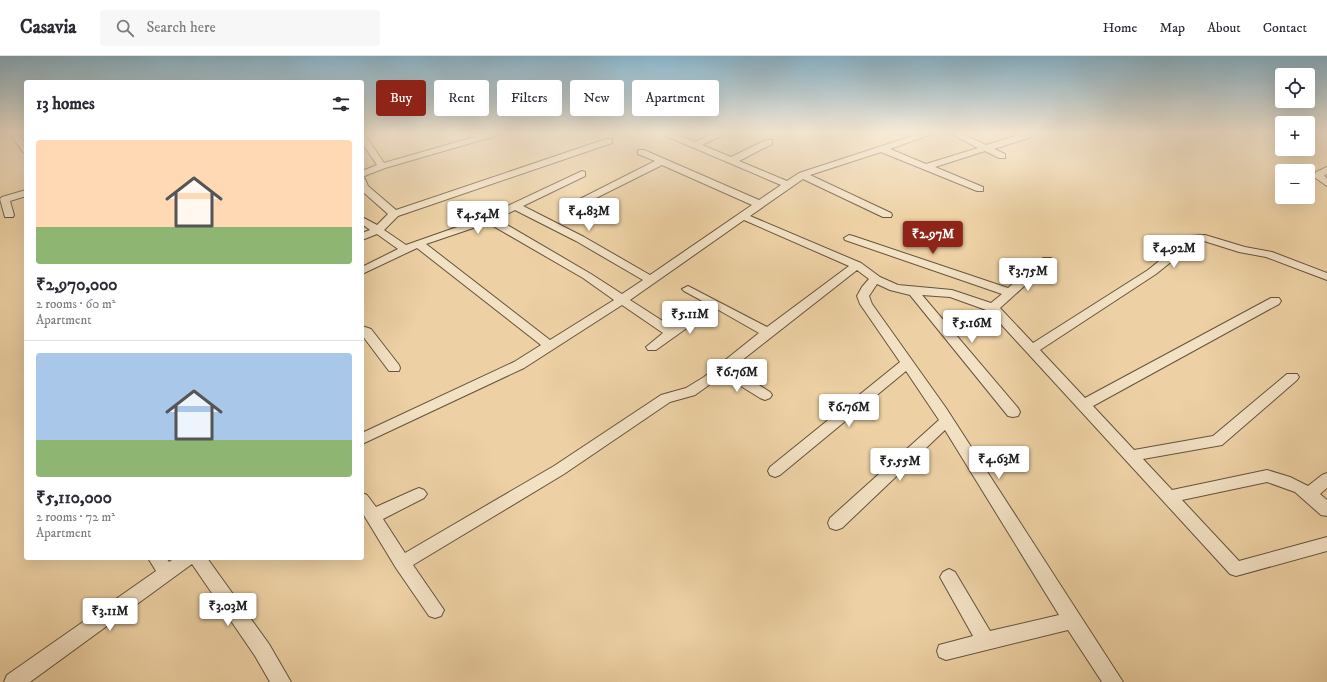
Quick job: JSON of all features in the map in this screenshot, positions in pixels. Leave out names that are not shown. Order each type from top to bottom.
[{"type":"street","points":[[379,161],[382,166]]},
{"type":"street","points":[[364,173],[399,161]]},
{"type":"street","points":[[364,236],[378,230],[394,214],[549,161]]},
{"type":"street","points":[[732,161],[788,185]]},
{"type":"street","points":[[364,438],[519,366],[622,300],[802,175],[844,161]]},
{"type":"street","points":[[912,161],[980,189]]},
{"type":"street","points":[[926,167],[944,161]]},
{"type":"street","points":[[573,206],[661,162],[760,205]]},
{"type":"street","points":[[1327,170],[1319,174],[1318,177],[1327,183]]},
{"type":"street","points":[[364,270],[418,243],[490,218],[582,174]]},
{"type":"street","points":[[802,175],[887,215]]},
{"type":"street","points":[[364,188],[394,214]]},
{"type":"street","points":[[9,215],[5,199],[24,194]]},
{"type":"street","points":[[516,206],[580,239],[651,280]]},
{"type":"street","points":[[745,216],[857,265],[876,279],[894,288],[952,294],[993,308],[1033,349],[1236,569],[1327,544]]},
{"type":"street","points":[[490,218],[672,333]]},
{"type":"street","points":[[364,221],[405,249]]},
{"type":"street","points":[[850,238],[1010,293]]},
{"type":"street","points":[[1033,349],[1152,272],[1194,238],[1206,238],[1243,250],[1268,254],[1327,277]]},
{"type":"street","points":[[418,243],[550,346]]},
{"type":"street","points":[[993,308],[1047,260]]},
{"type":"street","points":[[402,563],[559,470],[666,398],[690,392],[723,369],[768,332],[857,265]]},
{"type":"street","points":[[876,279],[866,289],[863,296],[866,304],[946,421],[1038,568],[1113,682]]},
{"type":"street","points":[[688,289],[768,332]]},
{"type":"street","points":[[913,291],[1013,412]]},
{"type":"street","points":[[1084,405],[1275,301]]},
{"type":"street","points":[[652,347],[714,303]]},
{"type":"street","points":[[364,331],[367,332],[394,368]]},
{"type":"street","points":[[775,471],[906,364]]},
{"type":"street","points":[[723,369],[765,395]]},
{"type":"street","points":[[1131,456],[1217,441],[1292,377]]},
{"type":"street","points":[[836,523],[946,421]]},
{"type":"street","points":[[1169,497],[1267,476],[1283,480],[1310,493],[1327,510]]},
{"type":"street","points":[[1310,493],[1327,479]]},
{"type":"street","points":[[373,516],[419,494]]},
{"type":"street","points":[[364,502],[402,563],[435,610]]},
{"type":"street","points":[[157,560],[167,573]]},
{"type":"street","points":[[21,680],[185,560]]},
{"type":"street","points":[[198,560],[262,650],[281,682]]},
{"type":"street","points":[[949,577],[986,641]]},
{"type":"street","points":[[946,651],[1073,620]]}]
